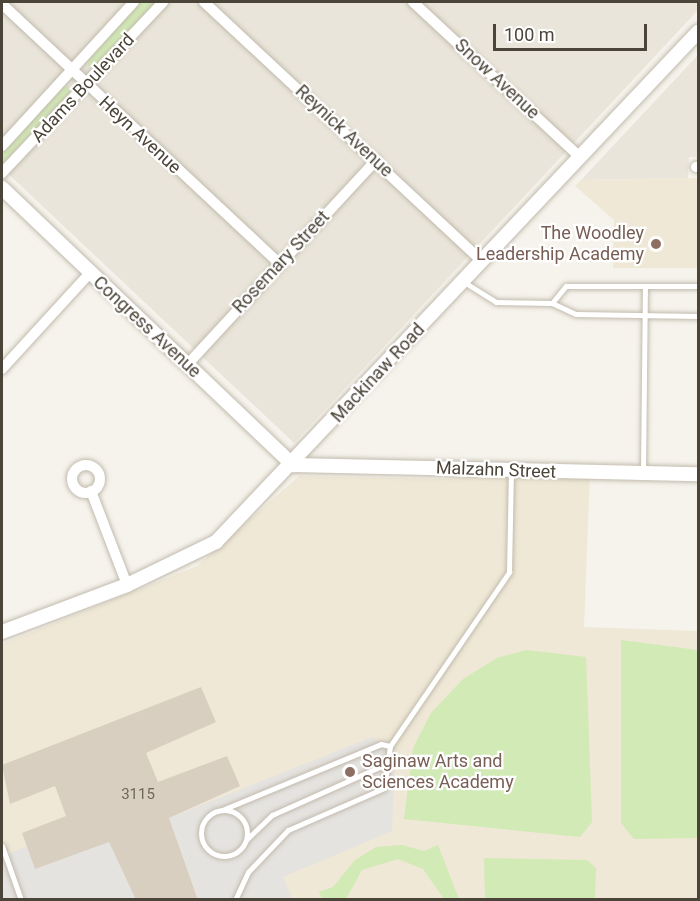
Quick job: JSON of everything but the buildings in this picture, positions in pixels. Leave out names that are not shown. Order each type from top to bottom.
[{"type":"street","name":"Adams Boulevard","points":[[2,146],[134,2]]},
{"type":"street","name":"Adams Boulevard","points":[[2,173],[163,2]]},
{"type":"street","name":"Reynick Avenue","points":[[204,2],[483,262]]},
{"type":"street","name":"Snow Avenue","points":[[413,2],[580,157]]},
{"type":"street","name":"Heyn Avenue","points":[[2,4],[280,264]]},
{"type":"street","name":"Mackinaw Road","points":[[2,632],[127,585],[216,542],[293,465],[699,32]]},
{"type":"street","name":"Rosemary Street","points":[[187,365],[376,160]]},
{"type":"street","name":"Congress Avenue","points":[[2,188],[293,465]]},
{"type":"street","points":[[2,369],[90,273]]},
{"type":"street","name":"Malzahn Street","points":[[293,465],[699,474]]},
{"type":"street","points":[[92,491],[127,585]]},
{"type":"lane","points":[[464,282],[496,302],[552,303],[576,314],[699,316]]},
{"type":"lane","points":[[552,303],[566,286],[699,286]]},
{"type":"lane","points":[[643,473],[645,286]]},
{"type":"lane","points":[[235,900],[248,872],[288,830],[384,788],[390,746],[509,572],[511,470]]},
{"type":"lane","points":[[386,764],[272,815],[229,856],[207,850],[201,828],[208,816],[381,744],[390,746]]},
{"type":"lane","points":[[222,810],[242,819],[246,840]]},
{"type":"lane","points":[[2,846],[21,900]]},
{"type":"shaded area","points":[[2,2],[698,2],[698,10],[294,443],[2,168]]},
{"type":"shaded area","points":[[698,55],[698,157],[689,157],[688,178],[581,180]]},
{"type":"shaded area","name":"The Woodley Leadership Academy","points":[[698,178],[698,268],[613,268],[614,220],[575,186],[581,180]]},
{"type":"shaded area","name":"Saginaw Arts and Sciences Academy","points":[[511,470],[590,473],[584,627],[698,631],[698,899],[2,900],[2,644],[197,566],[299,476],[446,479]]},
{"type":"shaded area","points":[[372,737],[395,749],[392,831],[283,877],[292,899],[198,899],[169,818]]},
{"type":"shaded area","points":[[109,842],[136,899],[2,900],[2,857],[27,846]]},
{"type":"green space","points":[[140,2],[157,2],[95,67],[88,66],[89,57]]},
{"type":"green space","points":[[68,86],[70,93],[2,164],[2,152],[61,87]]},
{"type":"green space","points":[[621,640],[698,650],[698,838],[634,839],[621,823]]},
{"type":"green space","points":[[526,650],[586,657],[592,822],[580,837],[404,819],[413,748],[431,713],[463,679],[497,658]]},
{"type":"green space","points":[[402,845],[424,851],[438,845],[459,899],[444,899],[423,869],[398,859],[362,870],[346,899],[322,899],[319,892],[333,887],[355,860],[376,847]]},
{"type":"green space","points":[[484,858],[587,860],[596,868],[595,899],[485,899]]},
{"type":"place","name":"The Woodley Leadership Academy","points":[[656,244]]},
{"type":"place","name":"Saginaw Arts and Sciences Academy","points":[[350,772]]}]
